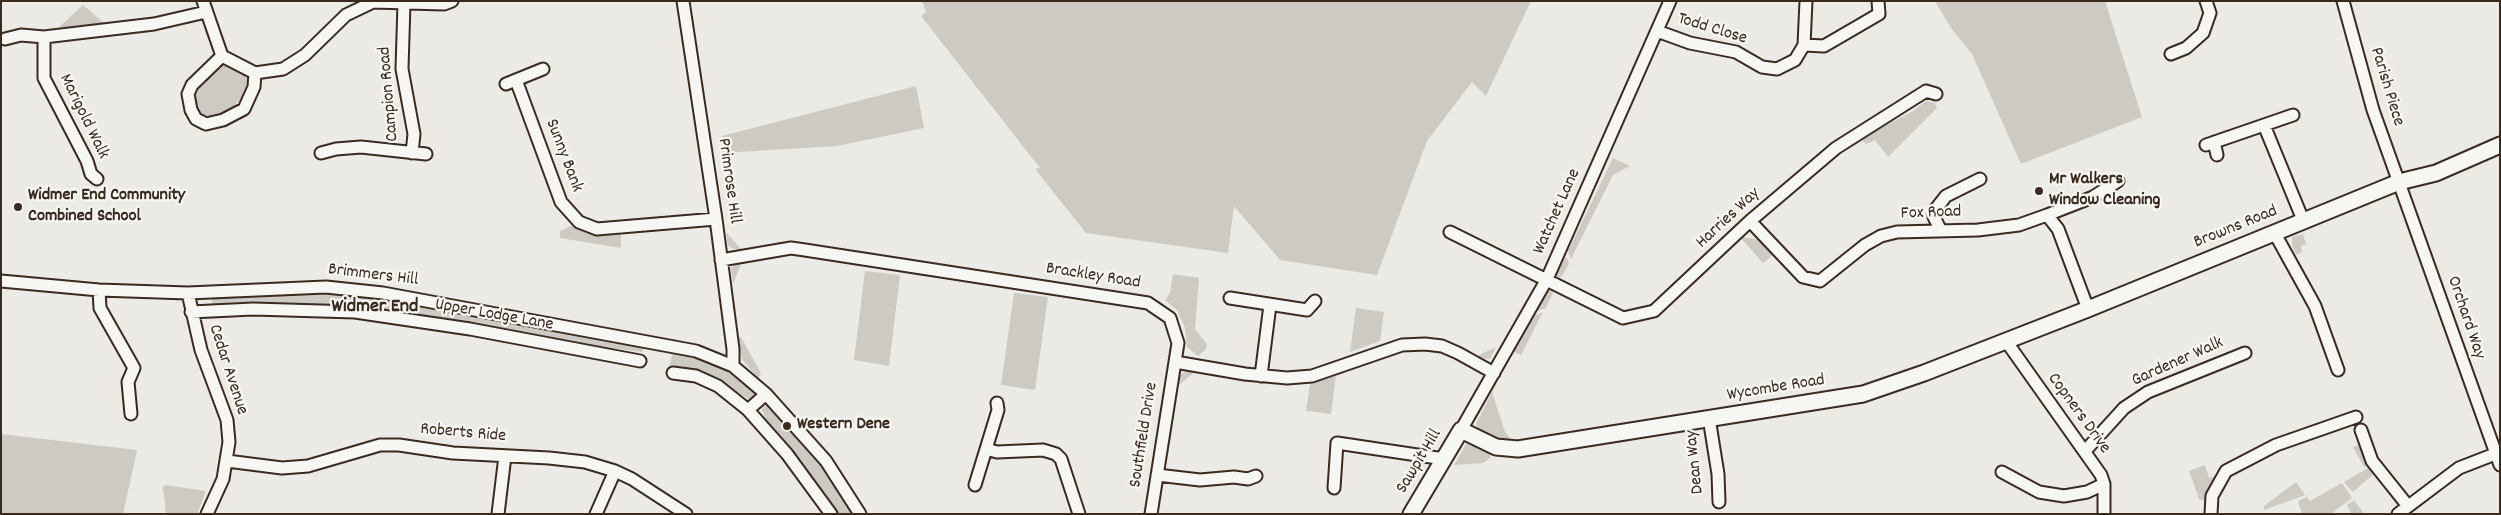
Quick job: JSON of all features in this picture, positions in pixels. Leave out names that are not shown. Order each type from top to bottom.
[{"type":"street","points":[[5,39],[21,35],[44,37],[154,24],[205,7],[222,56],[255,73],[282,69],[305,56],[346,15],[373,2],[444,4],[452,1]]},
{"type":"street","name":"Primrose Hill","points":[[683,1],[716,220],[733,349],[733,366]]},
{"type":"street","name":"Watchet Lane","points":[[1461,430],[1547,279],[1670,1]]},
{"type":"street","points":[[1806,1],[1804,45],[1824,46],[1879,14],[1878,1]]},
{"type":"street","points":[[2172,54],[2186,48],[2203,33],[2210,13],[2206,1]]},
{"type":"street","name":"Parish Piece","points":[[2343,1],[2373,110],[2399,182]]},
{"type":"street","name":"Campion Road","points":[[404,3],[402,69],[414,134],[412,152]]},
{"type":"street","name":"Todd Close","points":[[1657,30],[1690,43],[1736,52],[1762,67],[1778,69],[1795,60],[1804,45]]},
{"type":"street","name":"Marigold Walk","points":[[44,37],[44,78],[87,160],[91,174],[97,179]]},
{"type":"street","points":[[222,56],[192,85],[188,94],[190,110],[196,119],[206,124],[224,120],[244,109],[254,87],[255,73]]},
{"type":"street","name":"Sunny Bank","points":[[543,69],[511,82],[561,202],[579,222],[597,229],[716,220]]},
{"type":"street","name":"Harries Way","points":[[1450,232],[1622,318],[1654,311],[1750,221],[1836,148],[1931,89]]},
{"type":"street","points":[[2217,155],[2210,143],[2293,115]]},
{"type":"street","points":[[2264,125],[2303,220]]},
{"type":"street","name":"Browns Road","points":[[2088,309],[2303,220],[2399,182],[2436,173],[2500,145]]},
{"type":"street","name":"Campion Road","points":[[321,153],[336,149],[361,147],[426,154]]},
{"type":"street","points":[[1942,231],[1934,217],[1935,210],[1946,196],[1980,179]]},
{"type":"street","name":"Fox Road","points":[[1750,221],[1803,278],[1820,281],[1865,245],[1880,236],[1897,232],[1978,230],[2019,225],[2093,196],[2118,181]]},
{"type":"street","name":"Orchard Way","points":[[2399,182],[2494,439],[2494,454],[2500,465]]},
{"type":"street","points":[[2047,215],[2058,229],[2088,309]]},
{"type":"street","points":[[2274,232],[2315,306],[2338,370]]},
{"type":"street","name":"Brackley Road","points":[[721,260],[791,248],[1148,302],[1170,318],[1178,343],[1174,362]]},
{"type":"street","name":"Brimmers Hill","points":[[1,281],[99,290],[188,293],[326,287],[383,293],[696,351],[733,366]]},
{"type":"street","points":[[99,290],[100,308],[134,368],[128,382],[131,414]]},
{"type":"street","name":"Cedar Avenue","points":[[188,293],[201,350],[226,420],[229,442],[223,478],[207,514]]},
{"type":"street","points":[[1230,298],[1307,310],[1315,301]]},
{"type":"street","points":[[1261,376],[1270,305]]},
{"type":"street","name":"Wycombe Road","points":[[1461,430],[1496,447],[1518,449],[1863,394],[1924,373],[2088,309]]},
{"type":"street","name":"Upper Lodge Lane","points":[[191,312],[253,310],[354,312],[470,329],[640,361]]},
{"type":"street","name":"Copners Drive","points":[[2006,341],[2043,396],[2085,451],[2104,484],[2104,514]]},
{"type":"street","points":[[1174,362],[1261,376],[1287,378],[1312,376],[1402,345],[1425,344],[1450,349],[1494,373]]},
{"type":"street","name":"Gardener Walk","points":[[2085,451],[2124,408],[2148,392],[2245,353]]},
{"type":"street","name":"Southfield Drive","points":[[1151,514],[1174,362]]},
{"type":"street","points":[[733,366],[766,394],[826,461],[860,514]]},
{"type":"street","points":[[673,373],[696,376],[718,386],[748,410],[787,454],[831,514]]},
{"type":"street","points":[[748,410],[766,394]]},
{"type":"street","points":[[975,485],[998,410],[997,403]]},
{"type":"street","points":[[2211,514],[2212,496],[2226,471],[2276,445],[2356,417]]},
{"type":"street","name":"Dean Way","points":[[1709,418],[1718,474],[1718,502]]},
{"type":"street","name":"Sawpit Hill","points":[[1411,514],[1461,430]]},
{"type":"street","points":[[2361,430],[2372,461],[2403,510],[2459,468],[2494,454]]},
{"type":"street","points":[[1334,488],[1337,443],[1444,459]]},
{"type":"street","name":"Roberts Ride","points":[[227,462],[282,468],[308,466],[380,445],[398,445],[453,453],[550,458],[585,462],[615,471],[632,479],[686,514]]},
{"type":"street","points":[[986,449],[997,452],[1043,450],[1056,454],[1061,459],[1079,514]]},
{"type":"street","points":[[498,514],[505,456]]},
{"type":"street","points":[[596,514],[615,471]]},
{"type":"street","points":[[2002,472],[2039,492],[2064,496],[2087,492],[2104,484]]},
{"type":"street","points":[[1157,475],[1200,480],[1234,477],[1248,479],[1256,476]]},
{"type":"shaded area","points":[[922,1],[1531,1],[1486,96],[1472,82],[1427,141],[1377,275],[1280,260],[1234,206],[1228,253],[1086,233],[1035,169],[1040,168],[921,16],[926,12]]},
{"type":"shaded area","points":[[1935,1],[2105,1],[2142,117],[2021,164],[1972,54],[1951,28]]},
{"type":"shaded area","points":[[83,5],[104,23],[59,27]]},
{"type":"shaded area","points":[[226,63],[244,71],[249,83],[247,92],[234,106],[216,116],[204,118],[195,110],[192,100],[194,90],[214,69]]},
{"type":"shaded area","points":[[916,86],[924,128],[837,146],[723,153],[722,136]]},
{"type":"shaded area","points":[[1926,101],[1935,103],[1937,108],[1888,157],[1875,140],[1866,144],[1863,141],[1864,137],[1913,111]]},
{"type":"shaded area","points":[[1613,158],[1630,166],[1613,175],[1571,259],[1568,251]]},
{"type":"shaded area","points":[[573,225],[587,231],[621,232],[621,248],[560,238],[560,231]]},
{"type":"shaded area","points":[[726,232],[741,249],[734,249],[728,246]]},
{"type":"shaded area","points":[[2303,234],[2306,244],[2301,246],[2302,252],[2296,255],[2292,245],[2292,237]]},
{"type":"shaded area","points":[[1740,237],[1763,240],[1775,253],[1763,263]]},
{"type":"shaded area","points":[[1566,256],[1569,264],[1562,276],[1556,278],[1555,276]]},
{"type":"shaded area","points":[[743,259],[733,284],[731,268]]},
{"type":"shaded area","points":[[865,271],[900,275],[889,366],[854,360]]},
{"type":"shaded area","points":[[1173,274],[1199,278],[1195,329],[1207,344],[1206,349],[1198,356],[1187,347],[1185,328],[1177,310],[1165,300],[1170,293]]},
{"type":"shaded area","points":[[1548,287],[1552,288],[1553,293],[1546,308],[1535,312]]},
{"type":"shaded area","points":[[355,292],[537,324],[644,347],[642,352],[547,339],[371,308],[303,305],[212,306],[212,295]]},
{"type":"shaded area","points":[[1014,293],[1048,297],[1035,390],[1001,385]]},
{"type":"shaded area","points":[[1356,308],[1384,312],[1380,341],[1350,352]]},
{"type":"shaded area","points":[[1543,312],[1521,355],[1514,352],[1534,316]]},
{"type":"shaded area","points":[[737,337],[741,337],[761,373],[758,379],[742,359]]},
{"type":"shaded area","points":[[1496,347],[1490,359],[1479,358],[1479,355]]},
{"type":"shaded area","points":[[673,351],[718,365],[754,387],[756,395],[750,400],[712,376],[669,367]]},
{"type":"shaded area","points":[[1188,370],[1197,370],[1173,390],[1179,376]]},
{"type":"shaded area","points":[[1336,376],[1331,414],[1306,411],[1310,384]]},
{"type":"shaded area","points":[[1492,392],[1505,432],[1511,439],[1528,440],[1528,442],[1504,442],[1482,432],[1477,426],[1476,424]]},
{"type":"shaded area","points":[[766,405],[771,405],[801,438],[855,514],[837,514],[809,474],[768,423],[762,410]]},
{"type":"shaded area","points":[[1,434],[137,450],[123,514],[1,514]]},
{"type":"shaded area","points":[[2364,443],[2372,462],[2364,467],[2353,447]]},
{"type":"shaded area","points":[[1466,444],[1474,444],[1489,450],[1490,458],[1484,463],[1454,465]]},
{"type":"shaded area","points":[[2205,465],[2209,478],[2221,474],[2209,503],[2199,499],[2189,471]]},
{"type":"shaded area","points":[[2373,465],[2377,471],[2353,492],[2344,482]]},
{"type":"shaded area","points":[[2296,482],[2305,495],[2264,510],[2264,506]]},
{"type":"shaded area","points":[[2342,483],[2352,498],[2331,514],[2302,514],[2298,501],[2307,497],[2310,501]]},
{"type":"shaded area","points":[[165,485],[206,491],[197,514],[166,514],[163,487]]},
{"type":"shaded area","points":[[2354,500],[2364,514],[2351,514],[2347,505]]},
{"type":"place","name":"Mr Walkers Window Cleaning","points":[[2039,191]]},
{"type":"place","name":"Widmer End Community Combined School","points":[[18,207]]},
{"type":"place","name":"Western Dene","points":[[787,426]]},
{"type":"district","name":"Widmer End","points":[[375,308]]}]
